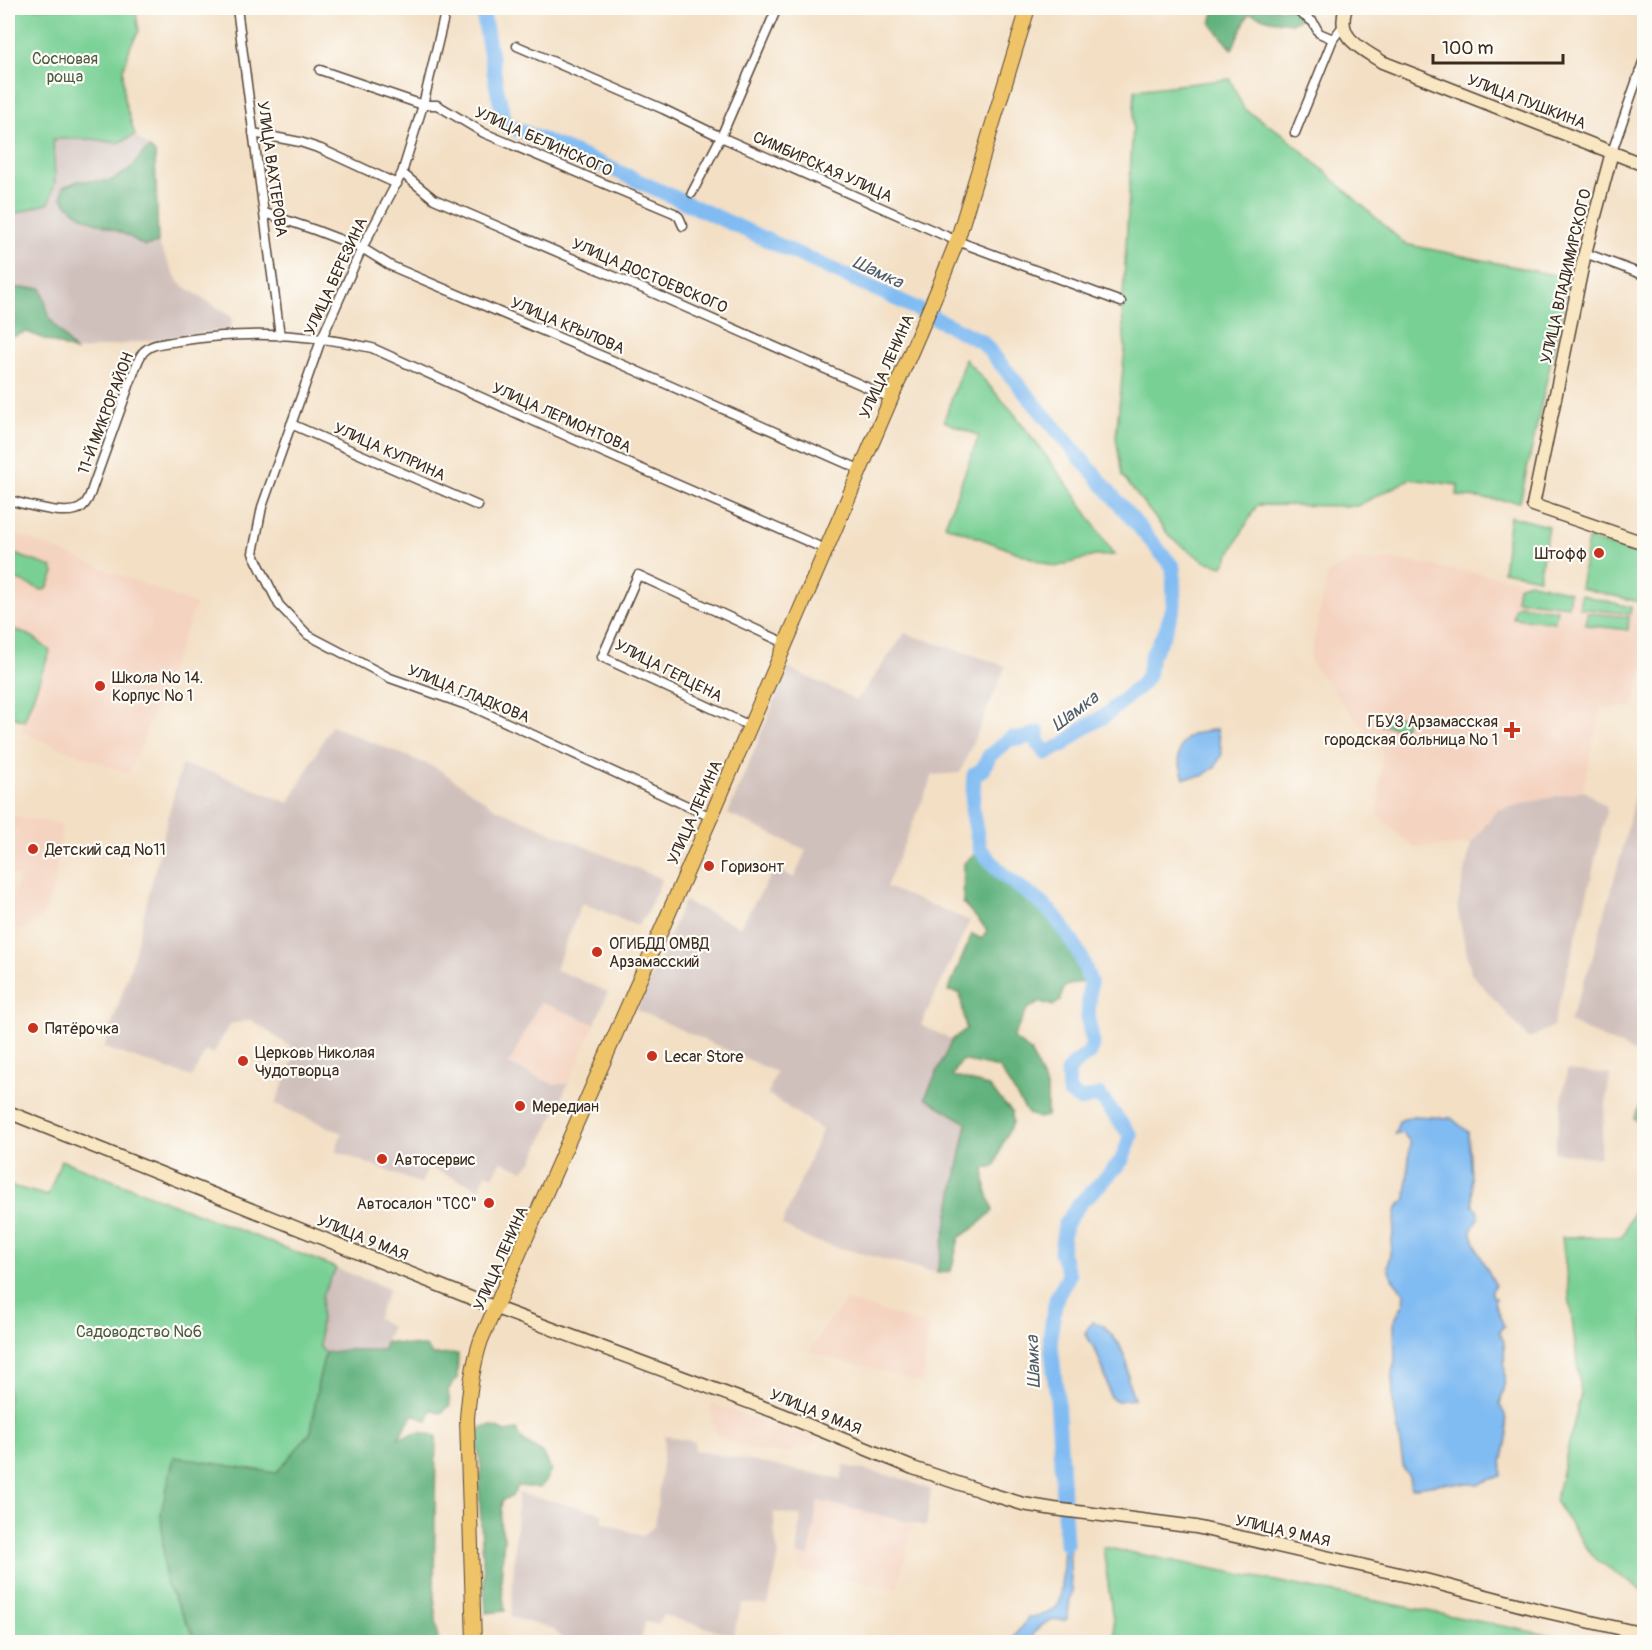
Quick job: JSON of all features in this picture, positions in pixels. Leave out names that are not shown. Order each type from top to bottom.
[{"type":"main road","name":"УЛИЦА ЛЕНИНА","points":[[474,1642],[467,1426],[469,1392],[481,1340],[711,817],[936,294],[957,241],[1028,8]]},
{"type":"main road","points":[[1342,26],[1346,8]]},
{"type":"main road","name":"УЛИЦА ПУШКИНА","points":[[1342,26],[1348,37],[1382,62],[1644,165]]},
{"type":"main road","name":"УЛИЦА ВЛАДИМИРСКОГО","points":[[1612,152],[1585,253],[1533,505],[1644,543]]},
{"type":"main road","name":"УЛИЦА 9 МАЯ","points":[[8,1112],[496,1308],[781,1414],[913,1468],[987,1493],[1023,1504],[1081,1514],[1196,1527],[1644,1634]]},
{"type":"street","name":"УЛИЦА ВАХТЕРОВА","points":[[237,8],[280,336]]},
{"type":"street","points":[[433,8],[445,10]]},
{"type":"street","points":[[692,193],[721,137],[777,8]]},
{"type":"street","name":"УЛИЦА БЕРЕЗИНА","points":[[253,553],[262,507],[321,340],[362,248],[402,173],[423,105],[445,10]]},
{"type":"street","points":[[1297,11],[1313,22],[1319,33],[1333,39]]},
{"type":"street","points":[[1295,133],[1333,39],[1342,26]]},
{"type":"street","name":"СИМБИРСКАЯ УЛИЦА","points":[[517,46],[957,241],[1121,302]]},
{"type":"street","name":"УЛИЦА ВЛАДИМИРСКОГО","points":[[1612,152],[1644,59]]},
{"type":"street","name":"УЛИЦА БЕЛИНСКОГО","points":[[320,70],[423,105],[437,105],[484,133],[680,215],[683,226]]},
{"type":"street","points":[[253,133],[300,142],[321,149],[397,184]]},
{"type":"street","name":"УЛИЦА ДОСТОЕВСКОГО","points":[[402,173],[434,198],[891,398]]},
{"type":"street","name":"УЛИЦА КРЫЛОВА","points":[[265,213],[362,248],[391,266],[859,469]]},
{"type":"street","points":[[1585,253],[1644,275]]},
{"type":"street","name":"11-Й МИКРОРАЙОН","points":[[8,500],[68,512],[83,506],[88,499],[138,362],[147,348],[194,339],[257,334],[280,336]]},
{"type":"street","name":"УЛИЦА ЛЕРМОНТОВА","points":[[280,336],[372,348],[825,549]]},
{"type":"street","name":"УЛИЦА КУПРИНА","points":[[291,424],[478,506]]},
{"type":"street","name":"УЛИЦА ГЛАДКОВА","points":[[253,553],[279,604],[308,635],[390,678],[475,708],[711,817]]},
{"type":"street","name":"УЛИЦА ГЕРЦЕНА","points":[[750,726],[602,657],[638,575],[785,643]]},
{"type":"shaded area","points":[[135,135],[150,148],[143,153],[130,170],[110,181],[78,181],[125,234],[145,246],[158,243],[179,283],[232,317],[231,329],[75,351],[50,319],[41,288],[8,288],[8,216],[49,203],[55,181],[53,139],[92,139],[117,143]]},
{"type":"shaded area","name":"Школа № 14. Корпус № 1","points":[[8,531],[196,605],[129,774],[20,732],[50,652],[33,637],[8,627]]},
{"type":"shaded area","name":"ГБУЗ Арзамасская городская больница № 1","points":[[1392,559],[1529,582],[1644,611],[1644,664],[1633,707],[1601,708],[1583,790],[1498,810],[1471,844],[1414,848],[1378,815],[1382,752],[1313,666],[1310,657],[1328,573],[1353,561]]},
{"type":"shaded area","points":[[905,633],[1006,666],[960,773],[933,775],[886,887],[970,921],[921,1025],[952,1040],[926,1098],[967,1123],[937,1273],[810,1240],[782,1225],[822,1130],[768,1094],[776,1072],[637,1010],[684,901],[740,927],[775,868],[794,878],[806,850],[728,814],[788,668],[857,700]]},
{"type":"shaded area","points":[[331,726],[437,768],[495,808],[662,879],[645,917],[637,926],[582,903],[555,969],[608,992],[595,1024],[540,1002],[509,1064],[553,1084],[568,1084],[532,1162],[523,1170],[500,1161],[494,1176],[486,1173],[480,1189],[428,1167],[421,1184],[335,1151],[342,1133],[275,1104],[297,1051],[251,1020],[230,1024],[213,1054],[206,1050],[192,1077],[104,1048],[131,966],[181,765],[215,773],[289,803]]},
{"type":"shaded area","points":[[1644,755],[1644,1057],[1569,1022],[1592,959],[1622,851]]},
{"type":"shaded area","points":[[1583,790],[1607,807],[1553,1026],[1529,1039],[1471,973],[1457,908],[1471,844],[1497,810]]},
{"type":"shaded area","name":"Детский сад №11","points":[[8,816],[62,824],[56,879],[43,918],[24,930],[8,924],[8,911],[20,877],[8,874]]},
{"type":"shaded area","points":[[540,1002],[595,1024],[568,1084],[553,1084],[509,1064]]},
{"type":"shaded area","points":[[1567,1070],[1610,1074],[1599,1158],[1554,1152]]},
{"type":"shaded area","points":[[336,1268],[389,1289],[377,1318],[391,1327],[383,1350],[345,1350],[325,1353],[320,1347],[322,1296]]},
{"type":"shaded area","points":[[847,1301],[929,1326],[923,1382],[809,1352],[827,1323]]},
{"type":"shaded area","points":[[711,1404],[818,1439],[809,1447],[789,1452],[762,1452],[736,1444],[719,1436],[712,1425]]},
{"type":"shaded area","points":[[665,1436],[695,1442],[694,1450],[841,1479],[844,1466],[897,1477],[931,1490],[926,1526],[818,1501],[809,1557],[796,1554],[801,1516],[774,1512],[775,1538],[779,1556],[768,1605],[742,1603],[733,1635],[662,1615],[659,1624],[645,1622],[641,1642],[565,1642],[553,1629],[511,1617],[518,1493],[602,1513],[603,1522],[642,1536],[655,1526]]},
{"type":"shaded area","points":[[818,1501],[913,1521],[898,1589],[799,1570],[796,1554],[809,1557]]},
{"type":"green space","name":"Сосновая роща","points":[[8,8],[135,8],[139,31],[131,45],[123,70],[124,99],[135,135],[117,143],[92,139],[53,139],[55,181],[49,203],[8,216]]},
{"type":"green space","points":[[1215,8],[1298,8],[1308,15],[1291,23],[1270,20],[1249,13],[1232,49],[1211,24]]},
{"type":"green space","points":[[1230,79],[1244,109],[1283,134],[1405,244],[1569,278],[1520,502],[1457,496],[1458,485],[1410,479],[1357,506],[1257,505],[1223,566],[1204,561],[1171,538],[1122,476],[1116,437],[1125,347],[1122,314],[1135,90]]},
{"type":"green space","points":[[150,148],[155,153],[158,243],[145,246],[127,235],[83,216],[62,198],[63,187],[78,181],[110,181],[130,170],[143,153]]},
{"type":"green space","points":[[8,288],[41,288],[50,319],[75,351],[27,332],[8,338]]},
{"type":"green space","points":[[965,359],[1012,411],[1073,492],[1114,555],[1094,556],[1055,567],[945,525],[979,436],[944,421]]},
{"type":"green space","points":[[1510,516],[1548,526],[1539,578],[1503,571]]},
{"type":"green space","points":[[1588,539],[1644,556],[1644,603],[1580,588]]},
{"type":"green space","points":[[14,554],[52,567],[54,573],[47,589],[42,590],[8,576],[8,556]]},
{"type":"green space","points":[[1529,582],[1570,592],[1568,606],[1516,600],[1518,586]]},
{"type":"green space","points":[[1581,595],[1631,607],[1630,614],[1579,608]]},
{"type":"green space","points":[[1518,605],[1557,610],[1555,622],[1513,618],[1514,609]]},
{"type":"green space","points":[[1587,613],[1629,617],[1628,630],[1586,625]]},
{"type":"green space","points":[[8,627],[33,637],[50,651],[24,721],[8,715]]},
{"type":"green space","points":[[1382,714],[1406,718],[1404,728],[1381,725]]},
{"type":"green space","points":[[980,849],[1001,873],[1041,903],[1059,920],[1075,946],[1090,982],[1075,983],[1064,987],[1060,1001],[1053,1006],[1041,1002],[1027,1009],[1013,1038],[1030,1051],[1047,1089],[1047,1116],[1039,1118],[1028,1114],[999,1068],[962,1060],[952,1076],[988,1086],[1012,1112],[1013,1123],[995,1166],[984,1168],[986,1189],[993,1211],[959,1238],[951,1271],[937,1273],[967,1123],[925,1098],[952,1040],[966,1029],[960,993],[948,991],[972,934],[982,939],[987,930],[963,903],[964,863]]},
{"type":"green space","points":[[1644,1098],[1644,1129],[1634,1118]]},
{"type":"green space","name":"Садоводство №6","points":[[61,1160],[336,1268],[322,1296],[320,1347],[325,1353],[311,1432],[276,1474],[174,1457],[165,1581],[197,1642],[8,1642],[8,1185],[48,1196]]},
{"type":"green space","points":[[1644,1188],[1644,1592],[1593,1557],[1555,1501],[1581,1394],[1562,1237],[1622,1237]]},
{"type":"green space","points":[[385,1342],[426,1347],[433,1355],[458,1354],[457,1378],[448,1390],[450,1405],[441,1413],[432,1409],[427,1421],[414,1414],[398,1438],[421,1432],[436,1436],[434,1595],[438,1642],[197,1642],[165,1581],[161,1512],[174,1457],[276,1473],[311,1432],[325,1353],[345,1350],[383,1350]]},
{"type":"green space","points":[[491,1426],[506,1432],[517,1430],[521,1439],[545,1457],[551,1470],[540,1488],[518,1486],[512,1496],[502,1500],[500,1523],[504,1537],[501,1581],[505,1611],[486,1613],[479,1488],[481,1468],[477,1438],[482,1427]]},
{"type":"green space","points":[[1103,1547],[1584,1642],[1116,1642]]},
{"type":"water","points":[[1217,729],[1222,754],[1215,767],[1202,776],[1184,778],[1179,757],[1184,742],[1192,735]]},
{"type":"water","points":[[1413,1116],[1451,1118],[1468,1132],[1473,1206],[1477,1209],[1479,1217],[1471,1231],[1478,1251],[1495,1284],[1492,1296],[1496,1298],[1494,1303],[1504,1326],[1499,1331],[1504,1342],[1505,1380],[1500,1405],[1505,1415],[1508,1434],[1501,1476],[1477,1484],[1443,1483],[1411,1488],[1409,1477],[1404,1470],[1393,1400],[1392,1373],[1395,1362],[1394,1321],[1404,1303],[1405,1294],[1392,1278],[1388,1267],[1397,1207],[1406,1199],[1410,1142],[1403,1133],[1395,1134],[1399,1121]]},
{"type":"water","points":[[1092,1322],[1103,1325],[1119,1344],[1127,1362],[1128,1380],[1134,1399],[1117,1401],[1110,1397],[1101,1364],[1085,1333]]},
{"type":"water","points":[[1062,1524],[1068,1526],[1073,1591],[1066,1620],[1054,1620],[1039,1627],[1032,1636],[1031,1642],[1010,1642],[1028,1617],[1045,1614],[1059,1604],[1064,1542]]},
{"type":"waterway","name":"Шамка","points":[[482,8],[506,125],[599,163],[901,301],[982,342],[1173,567],[1174,605],[1165,632],[1151,657],[1148,676],[1141,685],[1106,715],[1084,728],[1063,745],[1046,753],[1038,743],[1038,733],[1021,739],[1011,738],[989,756],[984,768],[974,775],[972,810],[980,849],[1003,875],[1053,914],[1081,957],[1090,982],[1088,1020],[1093,1043],[1089,1053],[1073,1065],[1068,1072],[1069,1092],[1081,1100],[1099,1095],[1131,1136],[1122,1160],[1081,1202],[1065,1224],[1061,1252],[1069,1275],[1056,1299],[1050,1336],[1057,1398],[1066,1544]]},
{"type":"place","name":"Штофф","points":[[1599,553]]},
{"type":"place","name":"Школа № 14. Корпус № 1","points":[[100,686]]},
{"type":"place","name":"ГБУЗ Арзамасская городская больница № 1","points":[[1512,730]]},
{"type":"place","name":"Детский сад №11","points":[[33,849]]},
{"type":"place","name":"Горизонт","points":[[709,866]]},
{"type":"place","name":"ОГИБДД ОМВД Арзамасский","points":[[597,952]]},
{"type":"place","name":"Пятёрочка","points":[[33,1028]]},
{"type":"place","name":"Lecar Store","points":[[652,1056]]},
{"type":"place","name":"Церковь Николая Чудотворца","points":[[243,1061]]},
{"type":"place","name":"Мередиан","points":[[520,1106]]},
{"type":"place","name":"Автосервис","points":[[382,1159]]},
{"type":"place","name":"Автосалон \"ТСС\"","points":[[489,1203]]}]
